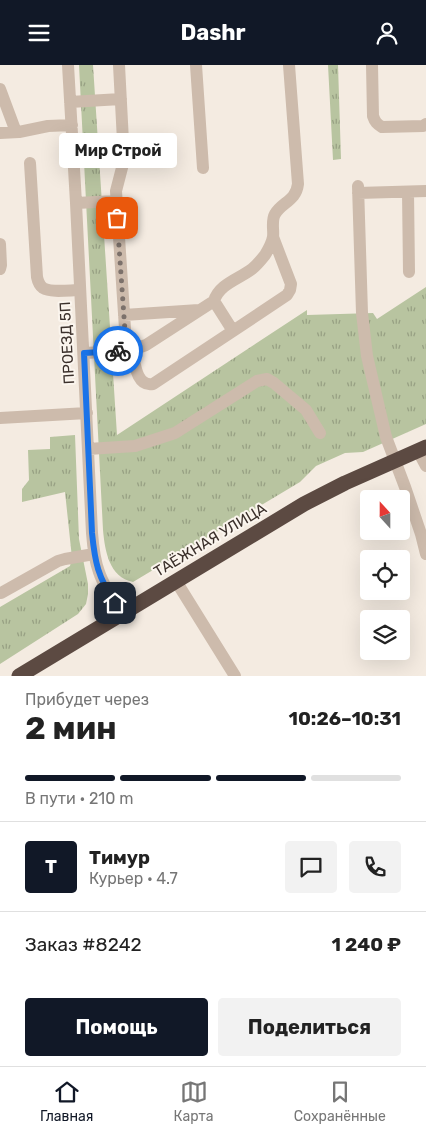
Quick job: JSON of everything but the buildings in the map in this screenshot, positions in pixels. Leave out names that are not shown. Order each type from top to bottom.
[{"type":"highway","name":"ТАЁЖНАЯ УЛИЦА","points":[[19,676],[304,504],[344,483],[422,449]]},
{"type":"street","name":"ПРОЕЗД 5П","points":[[68,65],[94,554],[102,581],[122,613]]},
{"type":"street","points":[[119,65],[124,160],[116,191],[116,201],[126,345],[139,378],[143,383],[153,384],[287,295],[291,283],[273,237]]},
{"type":"street","points":[[196,65],[203,168]]},
{"type":"street","points":[[84,353],[128,350],[146,345],[214,301],[218,292],[251,269],[266,253],[273,237],[273,218],[275,213],[295,195],[298,185],[289,65]]},
{"type":"street","points":[[372,65],[373,116],[378,125],[382,127],[423,126],[426,124]]},
{"type":"street","points":[[0,89],[16,133]]},
{"type":"street","points":[[70,102],[121,99]]},
{"type":"street","points":[[0,133],[16,133],[48,126],[72,125]]},
{"type":"street","points":[[30,163],[38,283],[46,289],[80,290]]},
{"type":"street","points":[[426,191],[358,190],[362,313],[366,347],[384,432],[396,461],[426,554]]},
{"type":"street","points":[[408,192],[409,272]]},
{"type":"street","points":[[76,203],[116,201]]},
{"type":"street","points":[[0,244],[0,269]]},
{"type":"street","points":[[266,253],[283,261]]},
{"type":"street","points":[[214,301],[234,331]]},
{"type":"street","points":[[124,315],[199,310]]},
{"type":"street","points":[[88,449],[135,446],[170,435],[257,381],[267,379],[306,410],[320,433]]},
{"type":"street","points":[[0,418],[87,413]]},
{"type":"street","points":[[422,449],[426,466]]},
{"type":"street","points":[[1,593],[58,561],[94,554]]},
{"type":"street","points":[[176,581],[235,676]]},
{"type":"green space","points":[[79,65],[93,65],[117,435],[307,310],[307,315],[373,313],[377,319],[426,287],[426,424],[363,452],[345,453],[316,466],[300,482],[133,582],[118,575],[113,569],[107,554],[103,530]]},
{"type":"green space","points":[[328,65],[338,65],[341,159],[333,160]]},
{"type":"green space","points":[[75,435],[79,539],[88,584],[86,604],[78,614],[0,664],[0,607],[70,566],[72,558],[65,492],[22,502],[22,489],[29,480],[28,450],[50,449],[50,437]]},
{"type":"way so far","points":[[117,218],[126,345],[125,351],[118,351]]},
{"type":"place","name":"Мир Строй","points":[[117,218]]},
{"type":"route","points":[[115,603],[99,573],[94,554],[84,353],[118,351]]}]
